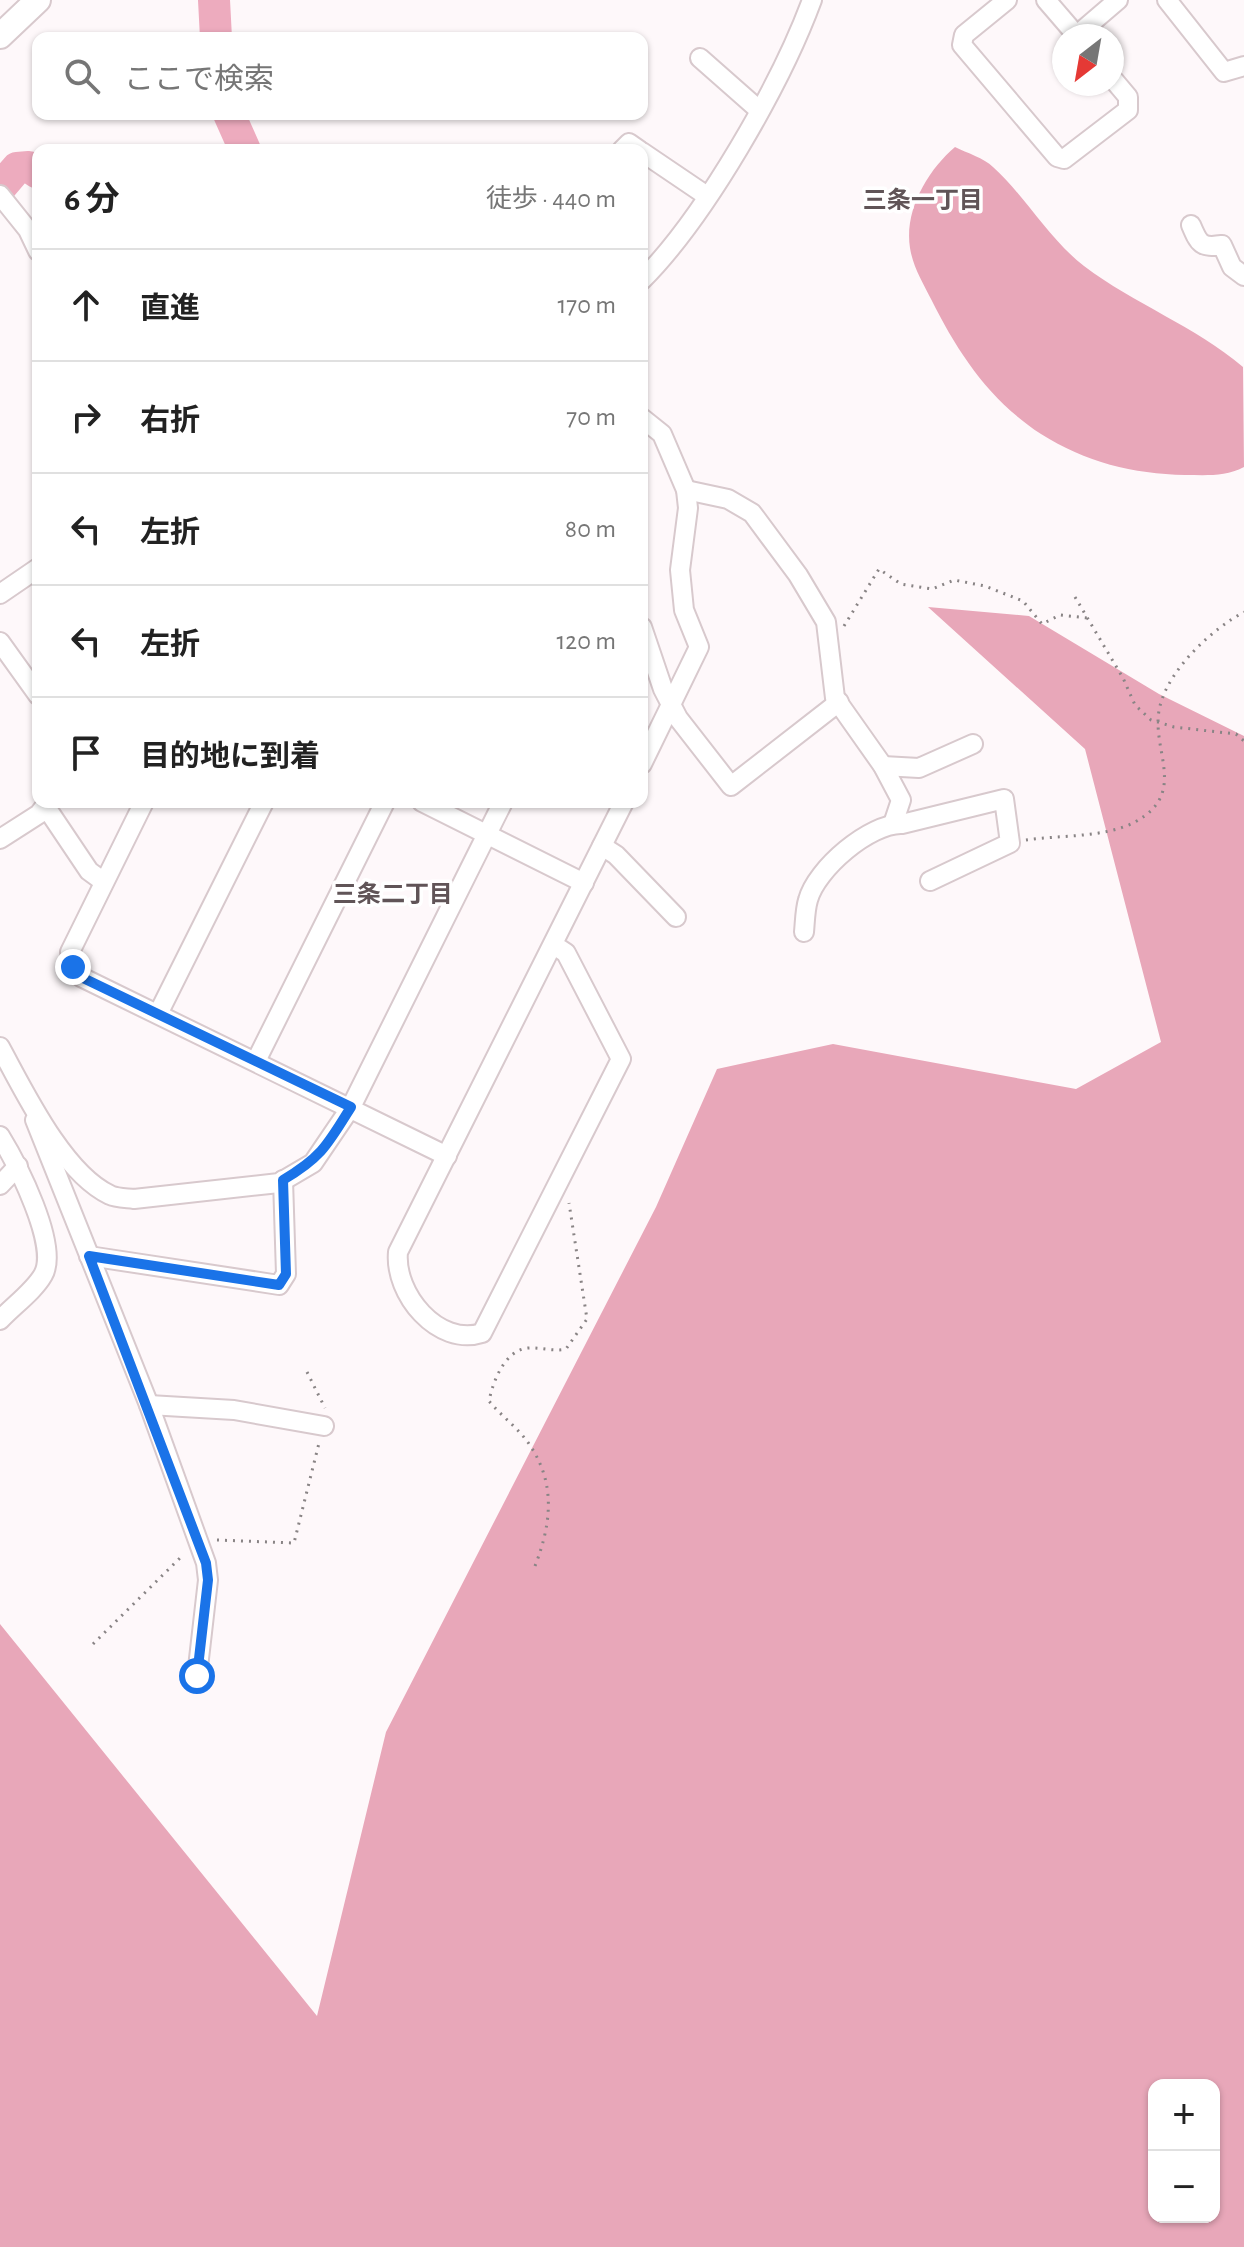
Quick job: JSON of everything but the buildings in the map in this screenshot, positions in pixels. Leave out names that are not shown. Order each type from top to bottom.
[{"type":"main road","points":[[0,36],[38,0]]},
{"type":"street","points":[[648,274],[669,253],[759,110],[812,0]]},
{"type":"street","points":[[1007,0],[964,35],[962,45],[1057,157],[1064,159],[1128,110],[1128,97],[1124,92]]},
{"type":"street","points":[[1046,0],[1067,24]]},
{"type":"street","points":[[1091,24],[1118,0]]},
{"type":"street","points":[[1167,0],[1224,72],[1244,66]]},
{"type":"street","points":[[700,58],[759,110]]},
{"type":"street","points":[[648,156],[707,196]]},
{"type":"street","points":[[3,198],[32,238]]},
{"type":"street","points":[[1191,225],[1199,245],[1204,248],[1222,245],[1232,267],[1244,276]]},
{"type":"street","points":[[648,423],[662,434],[686,490],[688,508],[680,570],[684,610],[699,647],[648,752]]},
{"type":"street","points":[[686,490],[728,499],[752,513],[798,575],[826,622],[828,663],[839,702],[883,766],[901,800],[893,824]]},
{"type":"street","points":[[0,594],[32,572]]},
{"type":"street","points":[[0,642],[32,687]]},
{"type":"street","points":[[648,643],[671,704],[731,786],[839,702]]},
{"type":"street","points":[[883,766],[919,768],[973,744]]},
{"type":"street","points":[[804,932],[808,897],[840,853],[893,824],[1004,799],[1010,843],[930,881]]},
{"type":"street","points":[[0,839],[43,808]]},
{"type":"street","points":[[49,808],[89,871],[104,882]]},
{"type":"street","points":[[141,808],[70,952],[73,967],[81,977],[447,1156]]},
{"type":"street","points":[[158,1014],[261,808]]},
{"type":"street","points":[[256,1061],[382,808]]},
{"type":"street","points":[[434,808],[584,883]]},
{"type":"street","points":[[0,1047],[28,1098],[74,1164],[111,1196],[134,1199],[283,1180],[319,1156],[351,1107],[500,808]]},
{"type":"street","points":[[554,945],[566,953],[621,1059],[482,1333],[470,1337],[457,1334],[428,1320],[414,1306],[397,1264],[398,1252],[621,808]]},
{"type":"street","points":[[602,846],[616,855],[676,917]]},
{"type":"street","points":[[28,1098],[149,1405],[197,1540],[208,1580],[197,1676]]},
{"type":"street","points":[[0,1136],[18,1166],[48,1255],[43,1276],[0,1320]]},
{"type":"street","points":[[0,1185],[18,1166]]},
{"type":"street","points":[[89,1256],[279,1285],[286,1274],[283,1180]]},
{"type":"street","points":[[149,1405],[234,1410],[324,1426]]},
{"type":"path","points":[[842,628],[869,580],[879,569],[901,584],[917,587],[932,589],[954,580],[985,586],[1023,601],[1042,624],[1060,615],[1088,618]]},
{"type":"path","points":[[1075,597],[1135,705],[1158,722],[1236,734],[1244,741]]},
{"type":"path","points":[[1010,843],[1110,829],[1134,823],[1150,811],[1165,786],[1158,722],[1160,704],[1177,674],[1196,650],[1244,612]]},
{"type":"path","points":[[535,1566],[552,1502],[532,1447],[489,1401],[493,1385],[507,1360],[519,1349],[566,1349],[587,1319],[571,1208],[554,1190]]},
{"type":"path","points":[[93,1644],[197,1540],[294,1543],[324,1426],[325,1407],[307,1372]]},
{"type":"shaded area","points":[[955,147],[993,167],[1059,243],[1084,266],[1205,339],[1243,367],[1244,467],[1223,474],[1185,475],[1110,465],[1075,452],[1041,434],[990,391],[941,319],[913,262],[910,248],[914,205],[927,179]]},
{"type":"shaded area","points":[[928,607],[1029,616],[1159,694],[1244,736],[1244,2247],[0,2247],[0,1624],[317,2016],[386,1732],[656,1207],[717,1069],[833,1044],[1076,1089],[1161,1042],[1085,749]]},
{"type":"waterway","points":[[214,0],[216,32]]},
{"type":"waterway","points":[[232,120],[242,144]]},
{"type":"waterway","points":[[0,188],[17,168],[32,169]]},
{"type":"district","name":"三条一丁目","points":[[923,200]]},
{"type":"district","name":"三条二丁目","points":[[393,894]]},
{"type":"route","points":[[73,967],[81,977],[351,1107],[325,1150],[313,1163],[283,1180],[286,1274],[279,1285],[89,1256],[149,1405],[206,1563],[208,1580],[197,1676]]}]
